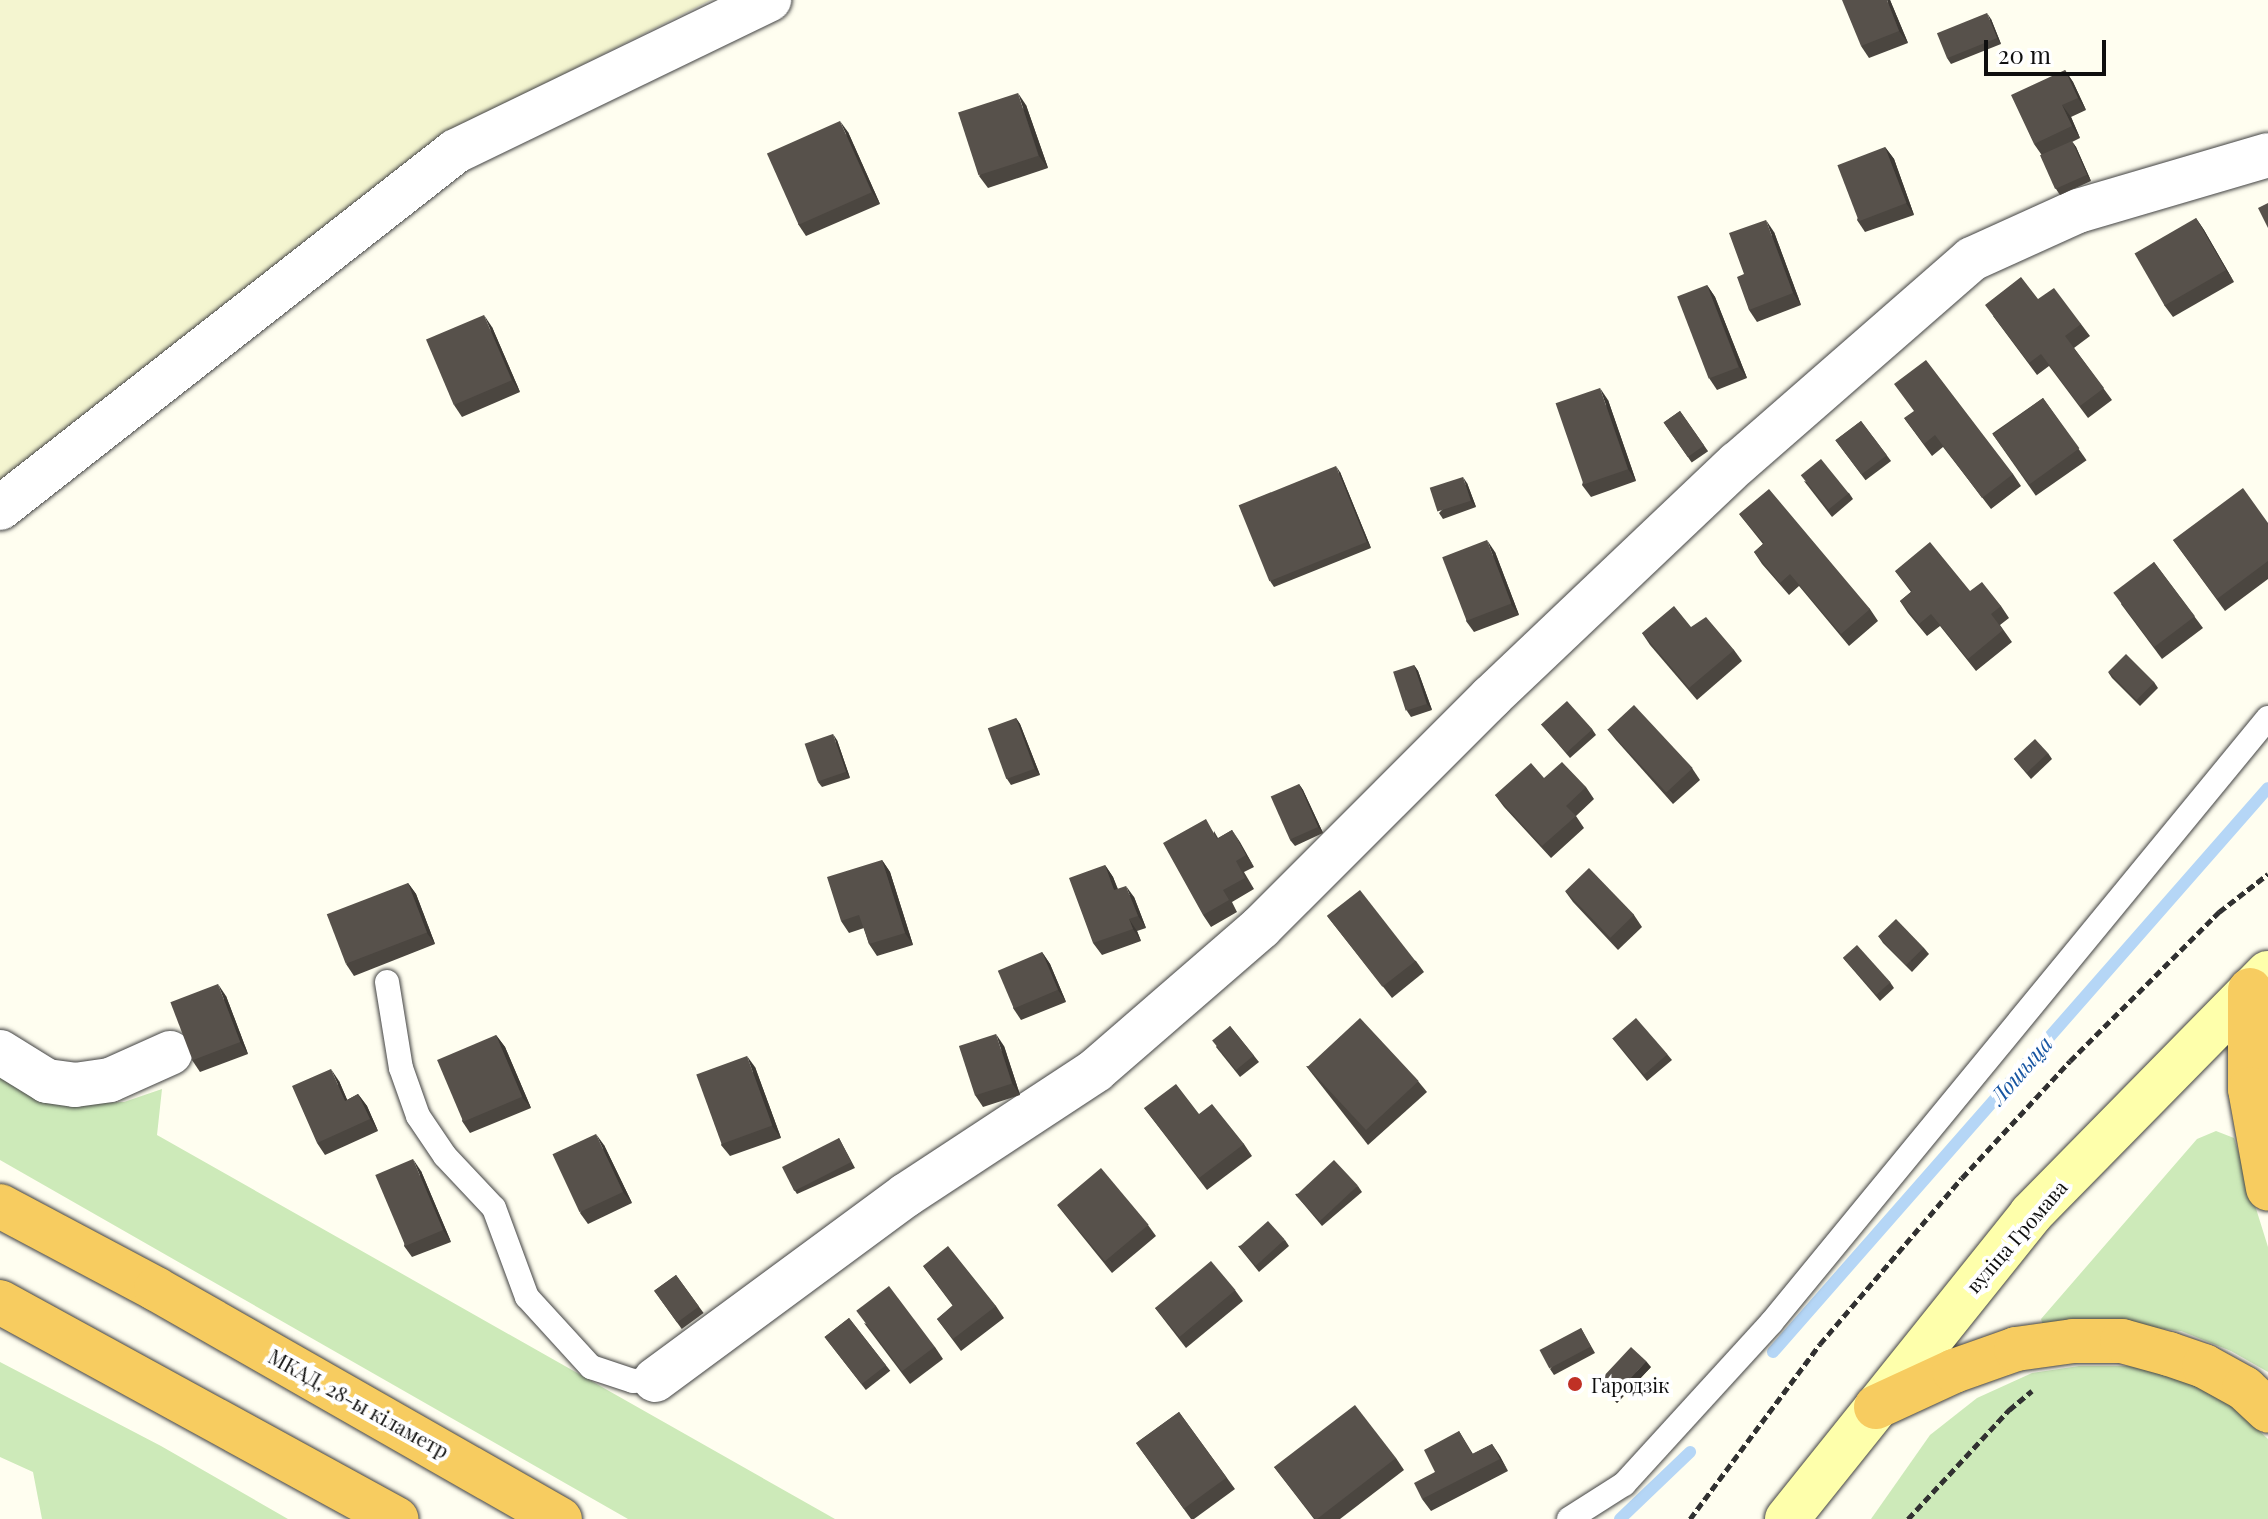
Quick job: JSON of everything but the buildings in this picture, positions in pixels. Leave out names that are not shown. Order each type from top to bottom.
[{"type":"highway","points":[[2262,992],[2250,1089],[2268,1188]]},
{"type":"highway","name":"МКАД, 28-ы кіламетр","points":[[0,1206],[156,1289],[560,1519]]},
{"type":"highway","points":[[0,1302],[397,1519]]},
{"type":"highway","points":[[1876,1407],[1954,1371],[2016,1349],[2073,1341],[2110,1341],[2155,1350],[2204,1366],[2244,1388],[2268,1410]]},
{"type":"main road","name":"вуліца Громава","points":[[1787,1519],[2031,1214],[2262,992]]},
{"type":"street","points":[[0,508],[456,151],[769,0]]},
{"type":"street","points":[[655,1380],[906,1195],[1096,1070],[1261,927],[1491,697],[1738,463],[1972,259],[2078,211],[2268,155]]},
{"type":"street","points":[[0,1052],[47,1081],[75,1085],[110,1080],[170,1053]]},
{"type":"lane","points":[[1569,1519],[1624,1484],[1771,1323],[2268,718]]},
{"type":"lane","points":[[387,982],[401,1068],[418,1116],[445,1156],[494,1208],[527,1297],[591,1367],[633,1381],[655,1380]]},
{"type":"path","points":[[1690,1519],[1820,1344],[1962,1178],[2070,1061],[2219,912],[2268,874]]},
{"type":"path","points":[[1908,1519],[2009,1410],[2040,1385]]},
{"type":"green space","points":[[0,0],[711,0],[446,133],[0,486]]},
{"type":"green space","points":[[0,1071],[52,1104],[124,1102],[162,1089],[157,1135],[835,1519],[628,1519],[0,1160]]},
{"type":"green space","points":[[2216,1131],[2234,1138],[2268,1247],[2268,1372],[2231,1351],[2181,1331],[2123,1324],[2044,1329],[2041,1319],[2197,1139]]},
{"type":"green space","points":[[0,1362],[161,1446],[288,1519],[42,1519],[33,1472],[0,1457]]},
{"type":"green space","points":[[2079,1366],[2129,1366],[2183,1379],[2227,1401],[2268,1439],[2268,1519],[1871,1519],[1930,1435],[1977,1398],[2032,1373]]},
{"type":"waterway","name":"Лошыца","points":[[1773,1352],[2268,788]]},
{"type":"waterway","name":"Лошыца","points":[[1620,1519],[1690,1452]]},
{"type":"place","name":"Гародзік","points":[[1575,1384]]}]
